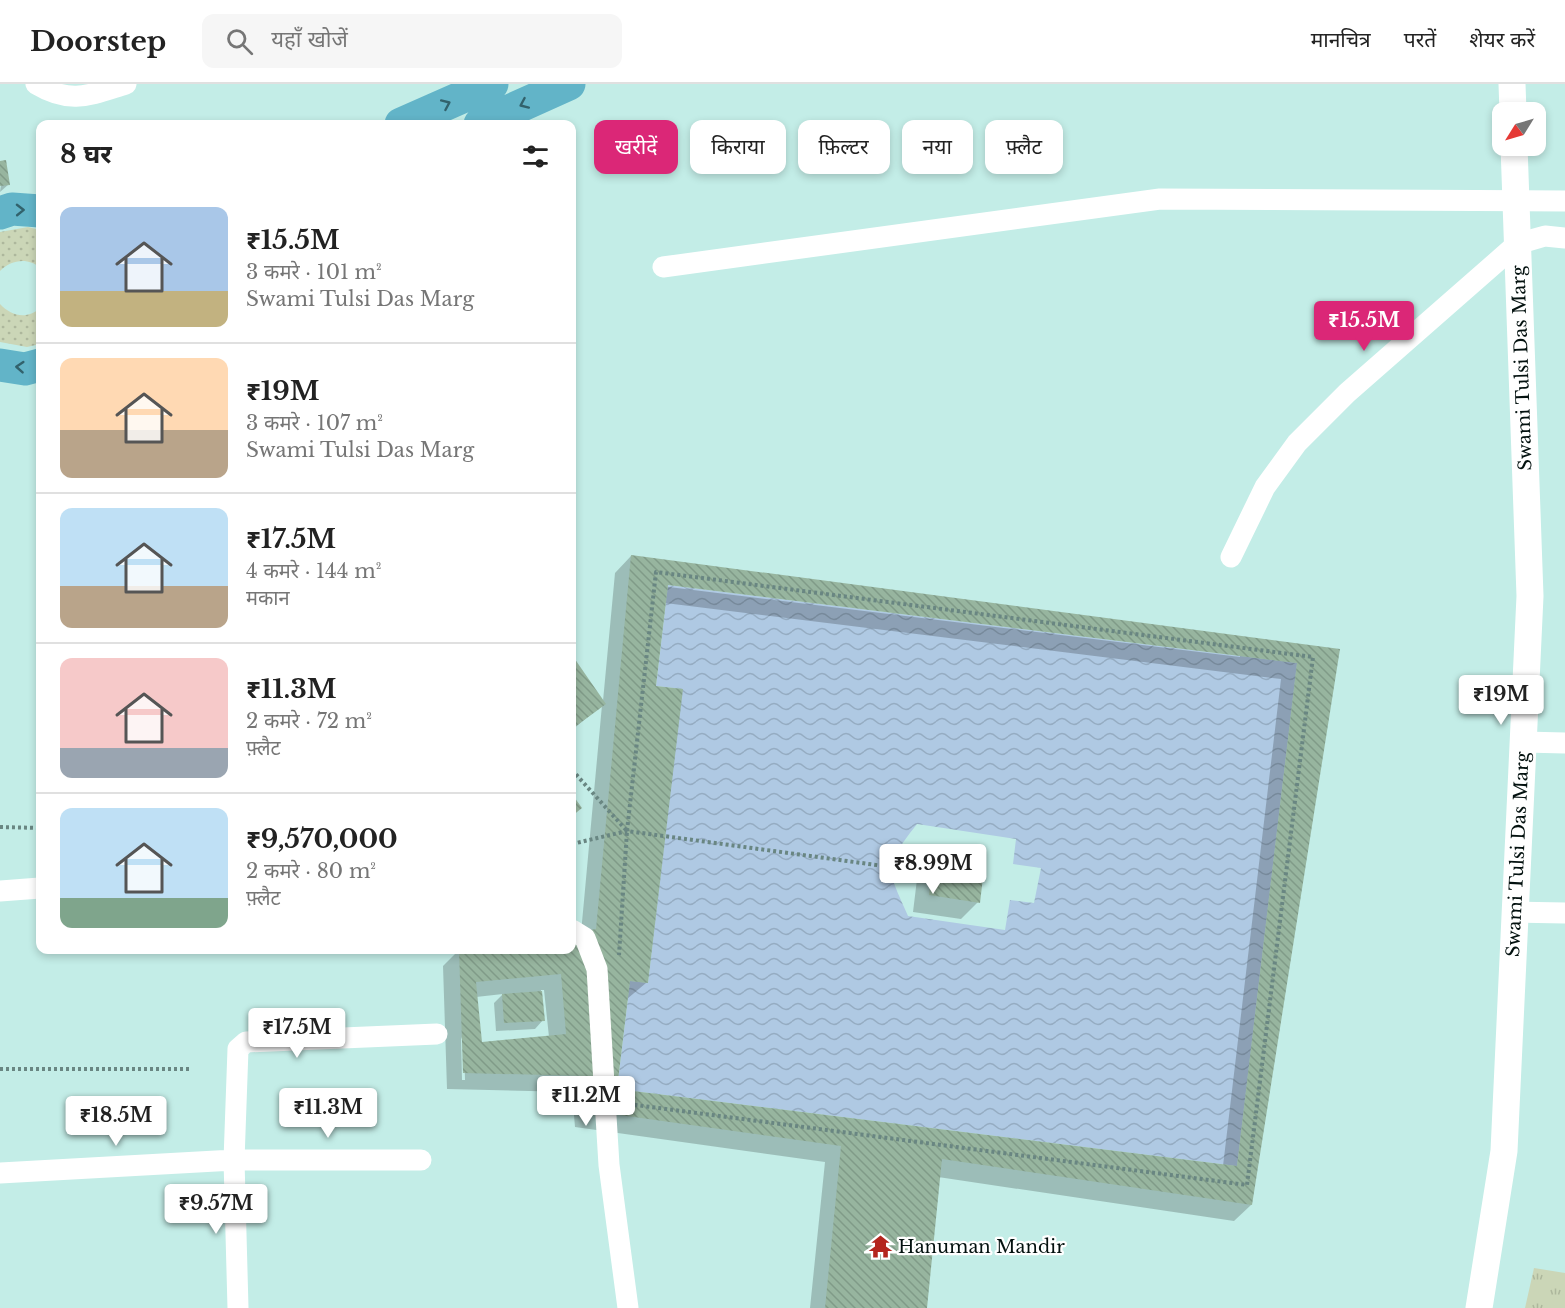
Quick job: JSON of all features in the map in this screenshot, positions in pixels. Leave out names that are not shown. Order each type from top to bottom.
[{"type":"highway","points":[[410,120],[492,84]]},
{"type":"highway","points":[[489,120],[569,84]]},
{"type":"highway","points":[[0,213],[12,209],[36,211]]},
{"type":"highway","points":[[0,364],[25,369],[36,367]]},
{"type":"street","points":[[36,84],[52,94],[86,97],[126,84]]},
{"type":"street","points":[[1512,84],[1513,102]]},
{"type":"street","name":"Swami Tulsi Das Marg","points":[[1479,1308],[1504,1151],[1530,596],[1514,156]]},
{"type":"street","points":[[663,267],[1160,199],[1516,203],[1565,201]]},
{"type":"street","points":[[1231,557],[1265,487],[1297,442],[1347,393],[1517,244],[1545,237],[1565,238]]},
{"type":"street","points":[[1523,741],[1565,742]]},
{"type":"street","points":[[0,891],[36,888]]},
{"type":"street","points":[[1515,912],[1565,913]]},
{"type":"street","points":[[576,932],[585,938],[597,969],[609,1165],[628,1308]]},
{"type":"street","points":[[238,1308],[234,1160],[238,1049],[246,1042],[437,1034]]},
{"type":"street","points":[[0,1173],[234,1160],[422,1160]]},
{"type":"path","points":[[619,960],[627,831],[656,572],[1313,657],[1247,1185],[621,1103]]},
{"type":"path","points":[[576,774],[627,831]]},
{"type":"path","points":[[0,827],[36,828]]},
{"type":"path","points":[[576,843],[627,831],[891,867]]},
{"type":"path","points":[[0,1069],[191,1069]]},
{"type":"green space","points":[[28,227],[36,229],[36,266],[30,262],[20,261],[9,264],[0,271],[0,232]]},
{"type":"green space","points":[[0,304],[19,315],[36,311],[36,345],[27,347],[0,342]]},
{"type":"green space","points":[[1534,1268],[1565,1273],[1565,1308],[1525,1308]]},
{"type":"water","points":[[668,585],[1297,663],[1237,1166],[617,1089],[630,981],[648,983],[682,689],[656,686]],"holes":[[[917,824],[1016,839],[1013,864],[1041,868],[1034,903],[1010,900],[1005,930],[908,916],[895,887],[892,868],[893,859],[898,850]]]},
{"type":"building","points":[[6,160],[10,185],[0,186],[0,161]]},
{"type":"building","points":[[631,555],[1340,649],[1252,1205],[942,1159],[927,1308],[825,1308],[841,1146],[591,1111],[588,1076],[463,1073],[459,954],[576,954],[576,932],[596,929]],"holes":[[[668,585],[1297,663],[1237,1166],[617,1089],[630,981],[648,983],[683,689],[656,686]],[[561,974],[566,1034],[482,1042],[476,982]]]},
{"type":"building","points":[[576,661],[606,704],[576,726]]},
{"type":"building","points":[[576,800],[582,808],[576,813]]},
{"type":"building","points":[[934,853],[985,860],[980,903],[929,895]]},
{"type":"building","points":[[542,991],[545,1021],[504,1023],[502,994]]},
{"type":"place","name":"Hanuman Mandir","points":[[880,1247]]}]
